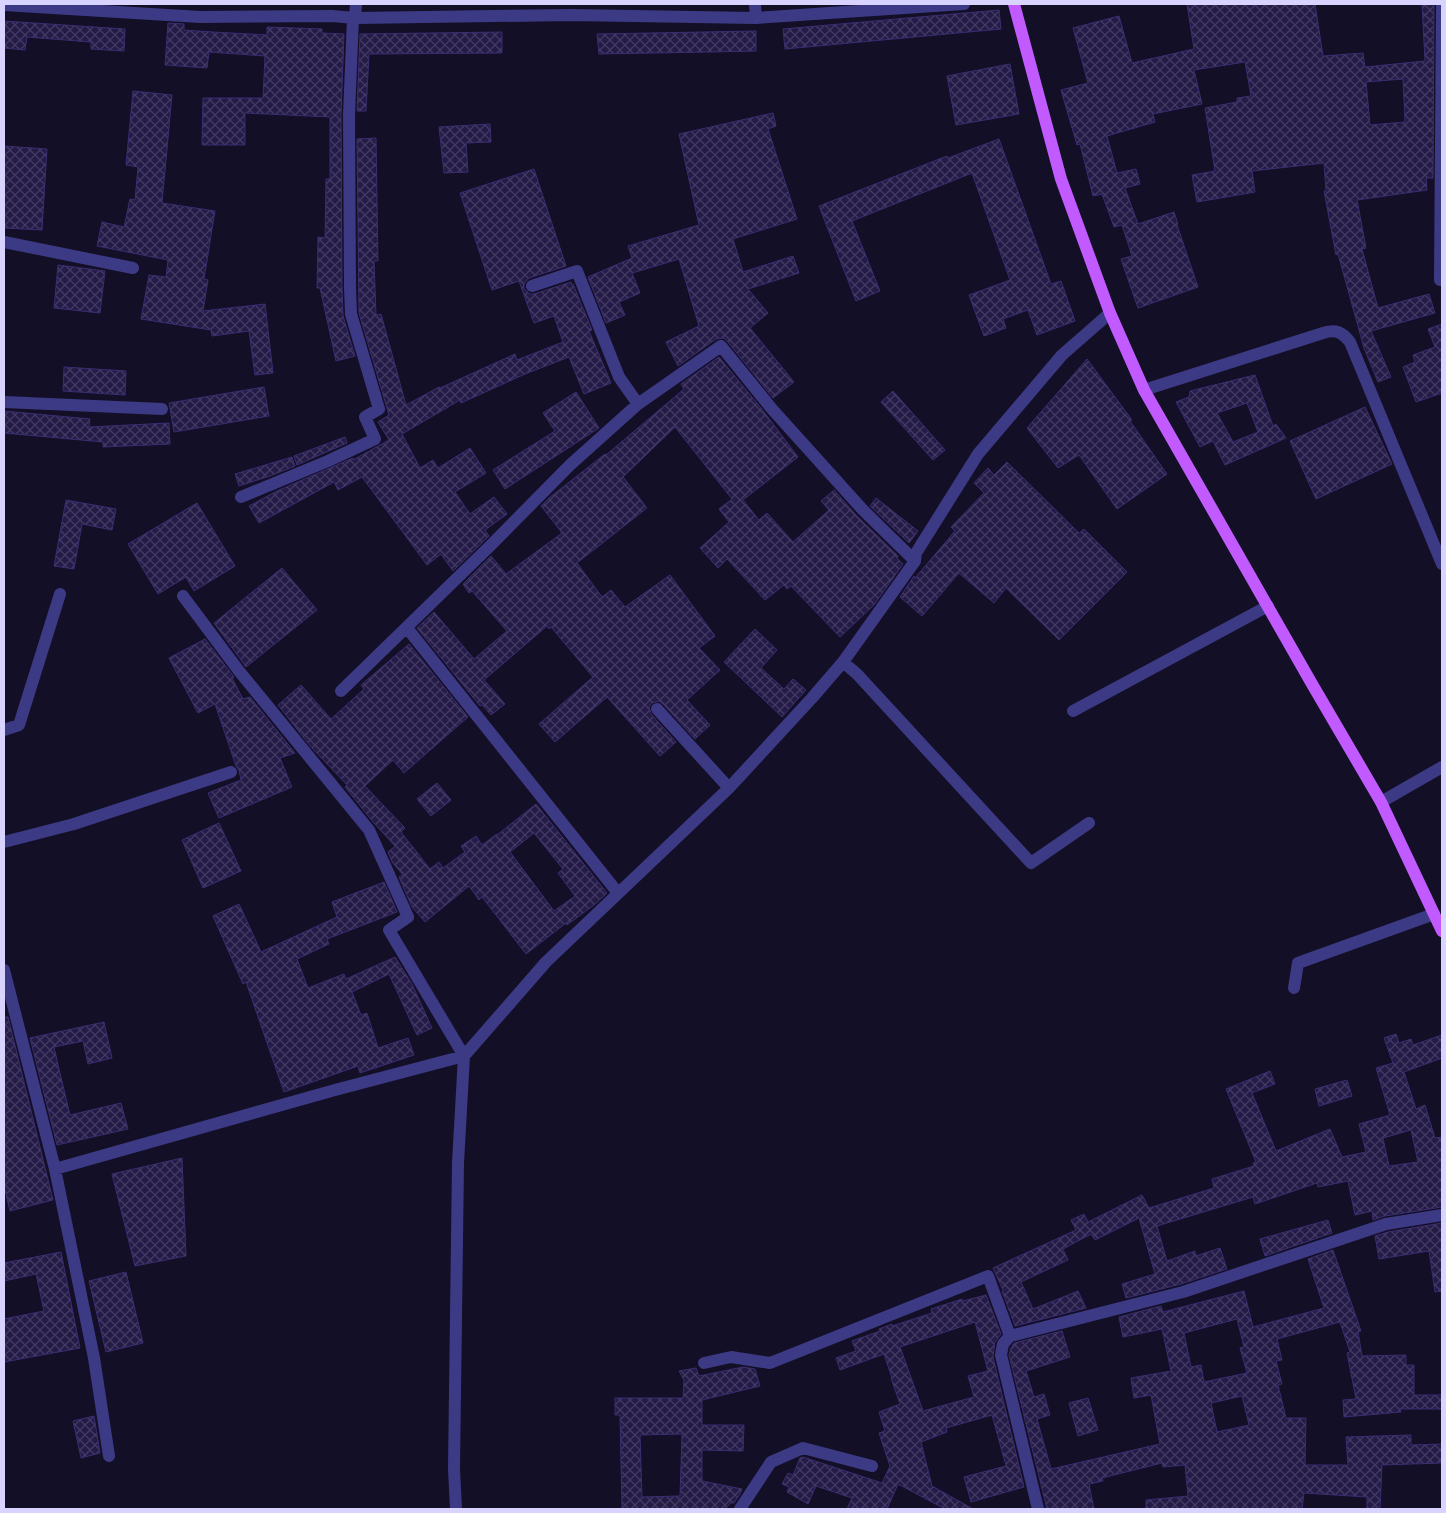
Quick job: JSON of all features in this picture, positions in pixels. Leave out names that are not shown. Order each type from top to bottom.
[{"type":"main road","points":[[1014,4],[1061,179],[1110,313],[1144,390],[1381,802],[1442,931]]},
{"type":"street","points":[[241,497],[328,461],[375,439],[365,417],[379,409],[351,314],[350,296],[349,115],[356,4]]},
{"type":"street","points":[[755,4],[756,18]]},
{"type":"street","points":[[4,5],[200,17],[354,18],[572,9],[756,18],[964,4]]},
{"type":"street","points":[[1440,280],[1442,4]]},
{"type":"street","points":[[4,242],[132,268]]},
{"type":"street","points":[[532,286],[576,271],[619,377],[638,404]]},
{"type":"street","points":[[56,1169],[335,1090],[464,1056],[546,962],[729,788],[812,698],[843,662],[915,561],[916,553],[978,454],[1062,355],[1110,313]]},
{"type":"street","points":[[1144,390],[1324,333],[1338,331],[1344,334],[1350,342],[1442,564]]},
{"type":"street","points":[[340,691],[407,628],[570,465],[638,404],[721,346],[772,409],[863,510],[915,561]]},
{"type":"street","points":[[4,402],[162,409]]},
{"type":"street","points":[[4,730],[19,725],[60,594]]},
{"type":"street","points":[[182,596],[238,671],[370,830],[408,916],[389,930],[464,1056],[458,1163],[454,1469],[456,1509]]},
{"type":"street","points":[[1073,711],[1268,606]]},
{"type":"street","points":[[407,628],[618,893]]},
{"type":"street","points":[[843,662],[857,674],[1031,863],[1089,823]]},
{"type":"street","points":[[657,709],[729,788]]},
{"type":"street","points":[[1381,802],[1442,767]]},
{"type":"street","points":[[4,842],[74,824],[231,772]]},
{"type":"street","points":[[1294,988],[1298,963],[1434,914]]},
{"type":"street","points":[[4,970],[56,1169],[94,1358],[109,1456]]},
{"type":"street","points":[[1038,1509],[1000,1355],[1003,1344],[1010,1336],[1183,1292],[1386,1224],[1442,1215]]},
{"type":"street","points":[[704,1363],[731,1357],[770,1363],[988,1276],[1010,1336]]},
{"type":"street","points":[[740,1509],[771,1462],[803,1448],[872,1466]]},
{"type":"building","points":[[1187,4],[1315,4],[1323,56],[1363,53],[1365,67],[1425,61],[1422,4],[1434,4],[1433,178],[1426,178],[1427,190],[1357,200],[1366,248],[1362,249],[1378,308],[1429,294],[1435,313],[1371,331],[1391,377],[1378,382],[1364,348],[1338,254],[1336,255],[1324,191],[1326,191],[1324,163],[1252,171],[1255,192],[1197,202],[1192,175],[1215,171],[1205,108],[1237,102],[1237,98],[1251,96],[1245,62],[1194,70],[1202,104],[1153,114],[1155,122],[1107,136],[1117,173],[1136,169],[1140,184],[1125,188],[1138,224],[1174,212],[1198,287],[1138,308],[1121,259],[1132,256],[1122,225],[1114,227],[1102,194],[1093,196],[1080,144],[1077,145],[1061,90],[1088,83],[1073,28],[1119,16],[1132,63],[1194,49]],"holes":[[[1403,79],[1405,122],[1370,125],[1366,82]]]},
{"type":"building","points":[[999,10],[1001,29],[785,49],[783,29]]},
{"type":"building","points":[[4,21],[125,29],[124,51],[91,49],[91,42],[27,37],[25,50],[4,48]]},
{"type":"building","points":[[168,23],[184,24],[184,30],[213,32],[267,35],[267,27],[322,29],[322,33],[344,34],[341,115],[342,287],[343,316],[355,356],[336,361],[320,288],[317,288],[318,237],[325,238],[326,179],[330,179],[330,117],[245,113],[245,145],[202,145],[203,98],[263,98],[265,56],[209,52],[207,68],[165,65]]},
{"type":"building","points":[[756,31],[756,51],[709,52],[599,54],[597,34]]},
{"type":"building","points":[[502,32],[502,53],[369,54],[366,111],[357,111],[360,34]]},
{"type":"building","points":[[1010,64],[1019,114],[956,125],[947,76]]},
{"type":"building","points":[[133,91],[172,95],[162,203],[215,211],[204,279],[208,280],[203,311],[265,304],[273,373],[255,375],[249,331],[212,336],[211,330],[141,319],[149,275],[166,277],[168,260],[97,246],[102,222],[124,227],[130,199],[135,200],[138,167],[126,165]]},
{"type":"building","points":[[773,113],[776,126],[768,129],[797,219],[733,239],[743,272],[793,256],[799,273],[748,289],[768,313],[750,328],[794,382],[773,398],[724,338],[716,339],[678,366],[666,342],[699,326],[679,259],[632,273],[640,293],[619,302],[625,315],[606,323],[588,277],[632,258],[628,246],[699,225],[679,134]]},
{"type":"building","points":[[490,124],[491,142],[466,143],[468,172],[444,173],[439,127]]},
{"type":"building","points":[[376,138],[378,261],[374,261],[376,315],[381,314],[406,405],[439,387],[515,354],[517,360],[563,342],[554,316],[534,323],[519,281],[492,290],[460,193],[534,169],[566,266],[529,278],[524,284],[524,289],[530,294],[534,294],[571,282],[573,284],[592,330],[589,331],[611,383],[584,394],[569,357],[525,374],[461,403],[460,400],[402,434],[420,468],[433,460],[438,468],[470,448],[486,473],[455,492],[470,514],[494,497],[507,514],[485,530],[489,536],[453,571],[441,554],[427,565],[362,477],[338,490],[334,482],[259,523],[249,506],[277,491],[353,458],[353,460],[389,440],[378,422],[389,415],[359,313],[357,139]]},
{"type":"building","points":[[999,139],[1051,284],[1061,281],[1075,321],[1037,335],[1028,310],[1003,319],[1006,328],[984,336],[969,295],[1010,280],[972,173],[852,221],[880,291],[856,301],[819,206],[947,156],[948,158]]},
{"type":"building","points":[[4,146],[47,149],[42,230],[4,228]]},
{"type":"building","points":[[58,265],[105,271],[100,313],[54,308]]},
{"type":"building","points":[[1442,324],[1442,393],[1416,402],[1403,367],[1415,362],[1413,355],[1435,347],[1428,329]]},
{"type":"building","points":[[719,357],[798,457],[743,500],[759,520],[767,513],[793,542],[829,510],[821,501],[834,490],[857,516],[898,556],[897,558],[903,564],[874,605],[840,637],[791,586],[787,589],[784,585],[765,600],[727,559],[718,568],[700,548],[729,522],[719,509],[732,499],[675,427],[623,477],[647,508],[577,563],[602,597],[611,590],[625,607],[670,575],[715,636],[699,648],[720,670],[687,700],[710,725],[695,739],[663,704],[659,701],[652,703],[649,707],[651,714],[676,742],[660,756],[607,697],[555,742],[539,724],[593,677],[551,627],[549,629],[547,626],[484,680],[505,704],[491,715],[482,705],[480,706],[417,628],[434,612],[474,659],[507,631],[472,591],[469,593],[463,584],[491,556],[506,574],[562,533],[541,506],[606,455],[684,389],[681,384]]},
{"type":"building","points":[[1087,359],[1132,420],[1130,421],[1167,474],[1117,509],[1079,455],[1058,468],[1027,428]]},
{"type":"building","points":[[64,367],[126,371],[125,395],[63,391]]},
{"type":"building","points":[[1255,375],[1273,426],[1276,424],[1286,438],[1225,465],[1213,441],[1200,447],[1176,402],[1189,397],[1190,391]],"holes":[[[1247,403],[1258,432],[1233,442],[1217,413]]]},
{"type":"building","points":[[264,387],[269,416],[174,432],[169,403]]},
{"type":"building","points":[[893,391],[945,450],[933,460],[881,402]]},
{"type":"building","points":[[576,392],[599,428],[505,489],[493,470],[555,431],[543,413]]},
{"type":"building","points":[[1365,407],[1392,464],[1316,499],[1290,441]]},
{"type":"building","points":[[4,411],[90,419],[89,427],[169,423],[170,444],[103,447],[103,442],[4,433]]},
{"type":"building","points":[[345,437],[347,443],[297,465],[294,456]]},
{"type":"building","points":[[292,457],[295,466],[239,486],[235,474]]},
{"type":"building","points":[[1007,462],[1079,533],[1084,529],[1127,572],[1059,640],[1006,588],[994,603],[959,573],[922,616],[900,597],[914,576],[915,578],[955,531],[951,527],[984,493],[974,483],[988,468],[994,475]]},
{"type":"building","points":[[876,498],[918,531],[909,543],[870,506]]},
{"type":"building","points":[[66,500],[116,509],[112,530],[82,524],[74,569],[54,566]]},
{"type":"building","points":[[197,503],[235,566],[194,591],[186,577],[158,594],[128,544]]},
{"type":"building","points":[[282,568],[317,610],[246,667],[214,623]]},
{"type":"building","points":[[755,629],[777,650],[761,668],[784,689],[793,679],[806,690],[782,717],[724,662]]},
{"type":"building","points":[[205,639],[234,677],[232,678],[243,699],[250,697],[295,753],[280,758],[292,787],[219,818],[208,793],[241,780],[239,770],[215,704],[198,713],[169,658]]},
{"type":"building","points":[[409,644],[468,717],[404,773],[393,760],[365,786],[405,828],[401,832],[430,869],[439,862],[443,868],[465,852],[461,846],[476,836],[482,845],[536,804],[607,893],[594,905],[567,925],[566,923],[526,954],[482,897],[479,900],[469,886],[425,922],[412,907],[399,877],[403,875],[392,862],[388,852],[395,846],[345,787],[347,785],[311,747],[278,705],[301,685],[331,719],[364,689],[361,685]],"holes":[[[534,833],[563,869],[558,873],[575,896],[554,911],[510,852]]]},
{"type":"building","points":[[437,783],[451,800],[431,816],[417,799]]},
{"type":"building","points":[[219,823],[241,871],[203,888],[182,840]]},
{"type":"building","points":[[384,882],[397,912],[327,939],[329,944],[297,959],[308,988],[344,974],[346,979],[395,957],[412,984],[432,1028],[417,1035],[389,974],[352,992],[361,1015],[367,1013],[378,1048],[408,1038],[414,1055],[360,1073],[358,1066],[284,1092],[246,982],[243,984],[213,916],[239,904],[261,952],[337,917],[332,902]]},
{"type":"building","points":[[4,1017],[8,1017],[53,1200],[10,1211],[4,1185]]},
{"type":"building","points":[[104,1022],[112,1058],[88,1064],[83,1041],[54,1047],[70,1115],[121,1103],[128,1129],[57,1145],[30,1038]]},
{"type":"building","points":[[1396,1034],[1399,1043],[1411,1039],[1413,1045],[1442,1035],[1442,1058],[1404,1072],[1416,1109],[1425,1105],[1435,1138],[1442,1137],[1442,1207],[1385,1216],[1373,1220],[1372,1211],[1355,1215],[1348,1181],[1318,1187],[1317,1183],[1255,1204],[1253,1197],[1157,1226],[1167,1261],[1195,1251],[1196,1256],[1220,1248],[1227,1269],[1181,1284],[1126,1298],[1122,1284],[1155,1274],[1139,1218],[1095,1240],[1091,1234],[1063,1249],[1068,1260],[1021,1282],[1033,1309],[1078,1291],[1086,1308],[1015,1326],[1003,1290],[993,1268],[1076,1230],[1071,1220],[1084,1214],[1088,1222],[1142,1195],[1149,1208],[1214,1188],[1212,1179],[1254,1166],[1253,1163],[1256,1162],[1226,1089],[1270,1071],[1275,1084],[1252,1093],[1276,1151],[1330,1129],[1342,1157],[1366,1152],[1359,1124],[1390,1115],[1376,1068],[1393,1063],[1384,1038]],"holes":[[[1411,1130],[1418,1162],[1389,1166],[1383,1138]]]},
{"type":"building","points":[[1347,1080],[1352,1096],[1319,1106],[1315,1089]]},
{"type":"building","points":[[182,1158],[186,1256],[135,1266],[112,1174]]},
{"type":"building","points":[[1328,1220],[1332,1233],[1265,1256],[1260,1239]]},
{"type":"building","points":[[1442,1223],[1442,1291],[1435,1292],[1429,1251],[1379,1259],[1375,1236]]},
{"type":"building","points":[[1333,1250],[1361,1331],[1358,1332],[1362,1356],[1406,1355],[1406,1365],[1414,1365],[1414,1395],[1442,1395],[1442,1409],[1400,1409],[1401,1412],[1344,1417],[1343,1400],[1356,1399],[1347,1353],[1350,1352],[1340,1322],[1277,1339],[1282,1360],[1276,1361],[1282,1384],[1278,1385],[1286,1418],[1306,1418],[1305,1465],[1348,1465],[1346,1437],[1411,1435],[1411,1445],[1442,1444],[1442,1463],[1382,1465],[1380,1509],[1367,1509],[1367,1497],[1304,1493],[1302,1509],[1146,1509],[1146,1500],[1188,1496],[1185,1465],[1163,1467],[1162,1463],[1102,1478],[1103,1481],[1089,1484],[1094,1509],[1047,1509],[1009,1355],[1014,1343],[1062,1331],[1070,1357],[1026,1371],[1034,1397],[1044,1394],[1050,1415],[1037,1419],[1051,1469],[1160,1444],[1151,1395],[1134,1398],[1131,1378],[1171,1371],[1162,1329],[1123,1337],[1119,1317],[1161,1306],[1163,1312],[1244,1291],[1253,1327],[1324,1308],[1308,1259]],"holes":[[[1237,1319],[1244,1347],[1240,1348],[1247,1373],[1204,1382],[1201,1365],[1191,1367],[1184,1333]],[[1242,1396],[1249,1425],[1217,1432],[1211,1403]]]},
{"type":"building","points":[[61,1252],[80,1348],[4,1362],[4,1319],[44,1311],[36,1274],[4,1281],[4,1263]]},
{"type":"building","points":[[126,1272],[143,1343],[106,1352],[89,1281]]},
{"type":"building","points":[[986,1295],[1001,1334],[995,1342],[993,1357],[1024,1487],[971,1502],[964,1477],[1006,1466],[992,1415],[946,1428],[947,1432],[921,1442],[932,1486],[973,1509],[945,1509],[898,1484],[887,1509],[847,1509],[852,1498],[816,1486],[808,1504],[787,1492],[789,1487],[782,1484],[788,1473],[793,1475],[800,1458],[803,1457],[882,1483],[890,1466],[879,1433],[885,1431],[879,1412],[900,1404],[884,1354],[840,1370],[836,1358],[856,1351],[852,1341],[880,1331],[879,1329],[892,1324],[892,1326],[932,1313],[931,1309],[962,1299],[963,1301]],"holes":[[[975,1322],[988,1371],[968,1376],[974,1397],[923,1411],[900,1347]]]},
{"type":"building","points":[[743,1367],[755,1369],[760,1386],[702,1400],[702,1425],[744,1425],[743,1451],[702,1450],[702,1481],[742,1489],[740,1494],[734,1503],[731,1503],[725,1509],[622,1509],[620,1415],[615,1415],[615,1398],[683,1398],[684,1380],[679,1371],[696,1368],[699,1376]],"holes":[[[682,1434],[680,1496],[642,1497],[640,1435]]]},
{"type":"building","points":[[1088,1398],[1098,1430],[1078,1436],[1069,1403]]},
{"type":"building","points":[[94,1416],[100,1453],[81,1458],[73,1421]]}]
